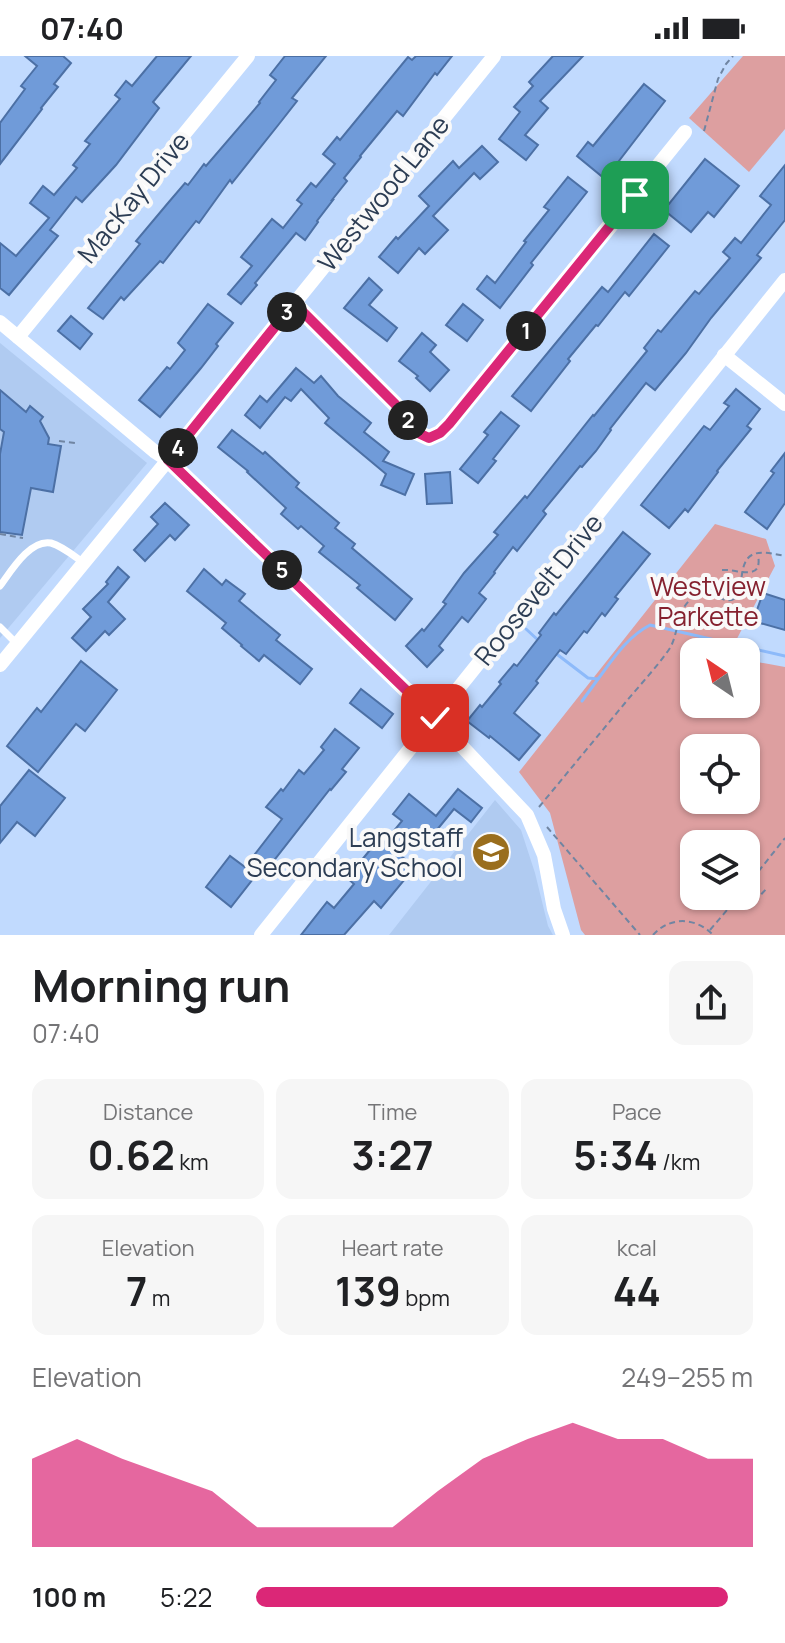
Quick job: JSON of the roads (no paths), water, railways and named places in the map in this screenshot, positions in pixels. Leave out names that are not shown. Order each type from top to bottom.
[{"type":"street","name":"MacKay Drive","points":[[18,337],[248,56]]},
{"type":"street","name":"Westwood Lane","points":[[0,665],[494,56]]},
{"type":"street","points":[[294,303],[395,404],[416,432],[429,438],[449,424],[685,132]]},
{"type":"street","name":"Roosevelt Drive","points":[[261,935],[785,280]]},
{"type":"street","points":[[0,322],[168,460],[435,718],[527,815],[544,855],[554,909],[563,935]]},
{"type":"street","points":[[724,355],[785,404]]},
{"type":"lane","points":[[0,586],[32,547],[42,543],[52,544],[84,563]]},
{"type":"lane","points":[[0,627],[17,644]]},
{"type":"waterway","points":[[554,652],[588,678],[598,679],[627,642],[650,625],[785,656]]},
{"type":"waterway","points":[[526,629],[538,640]]},
{"type":"waterway","points":[[582,701],[598,679]]},
{"type":"place","name":"Langstaff Secondary School","points":[[491,852]]},
{"type":"park label","name":"Westview Parkette","points":[[708,601]]}]
